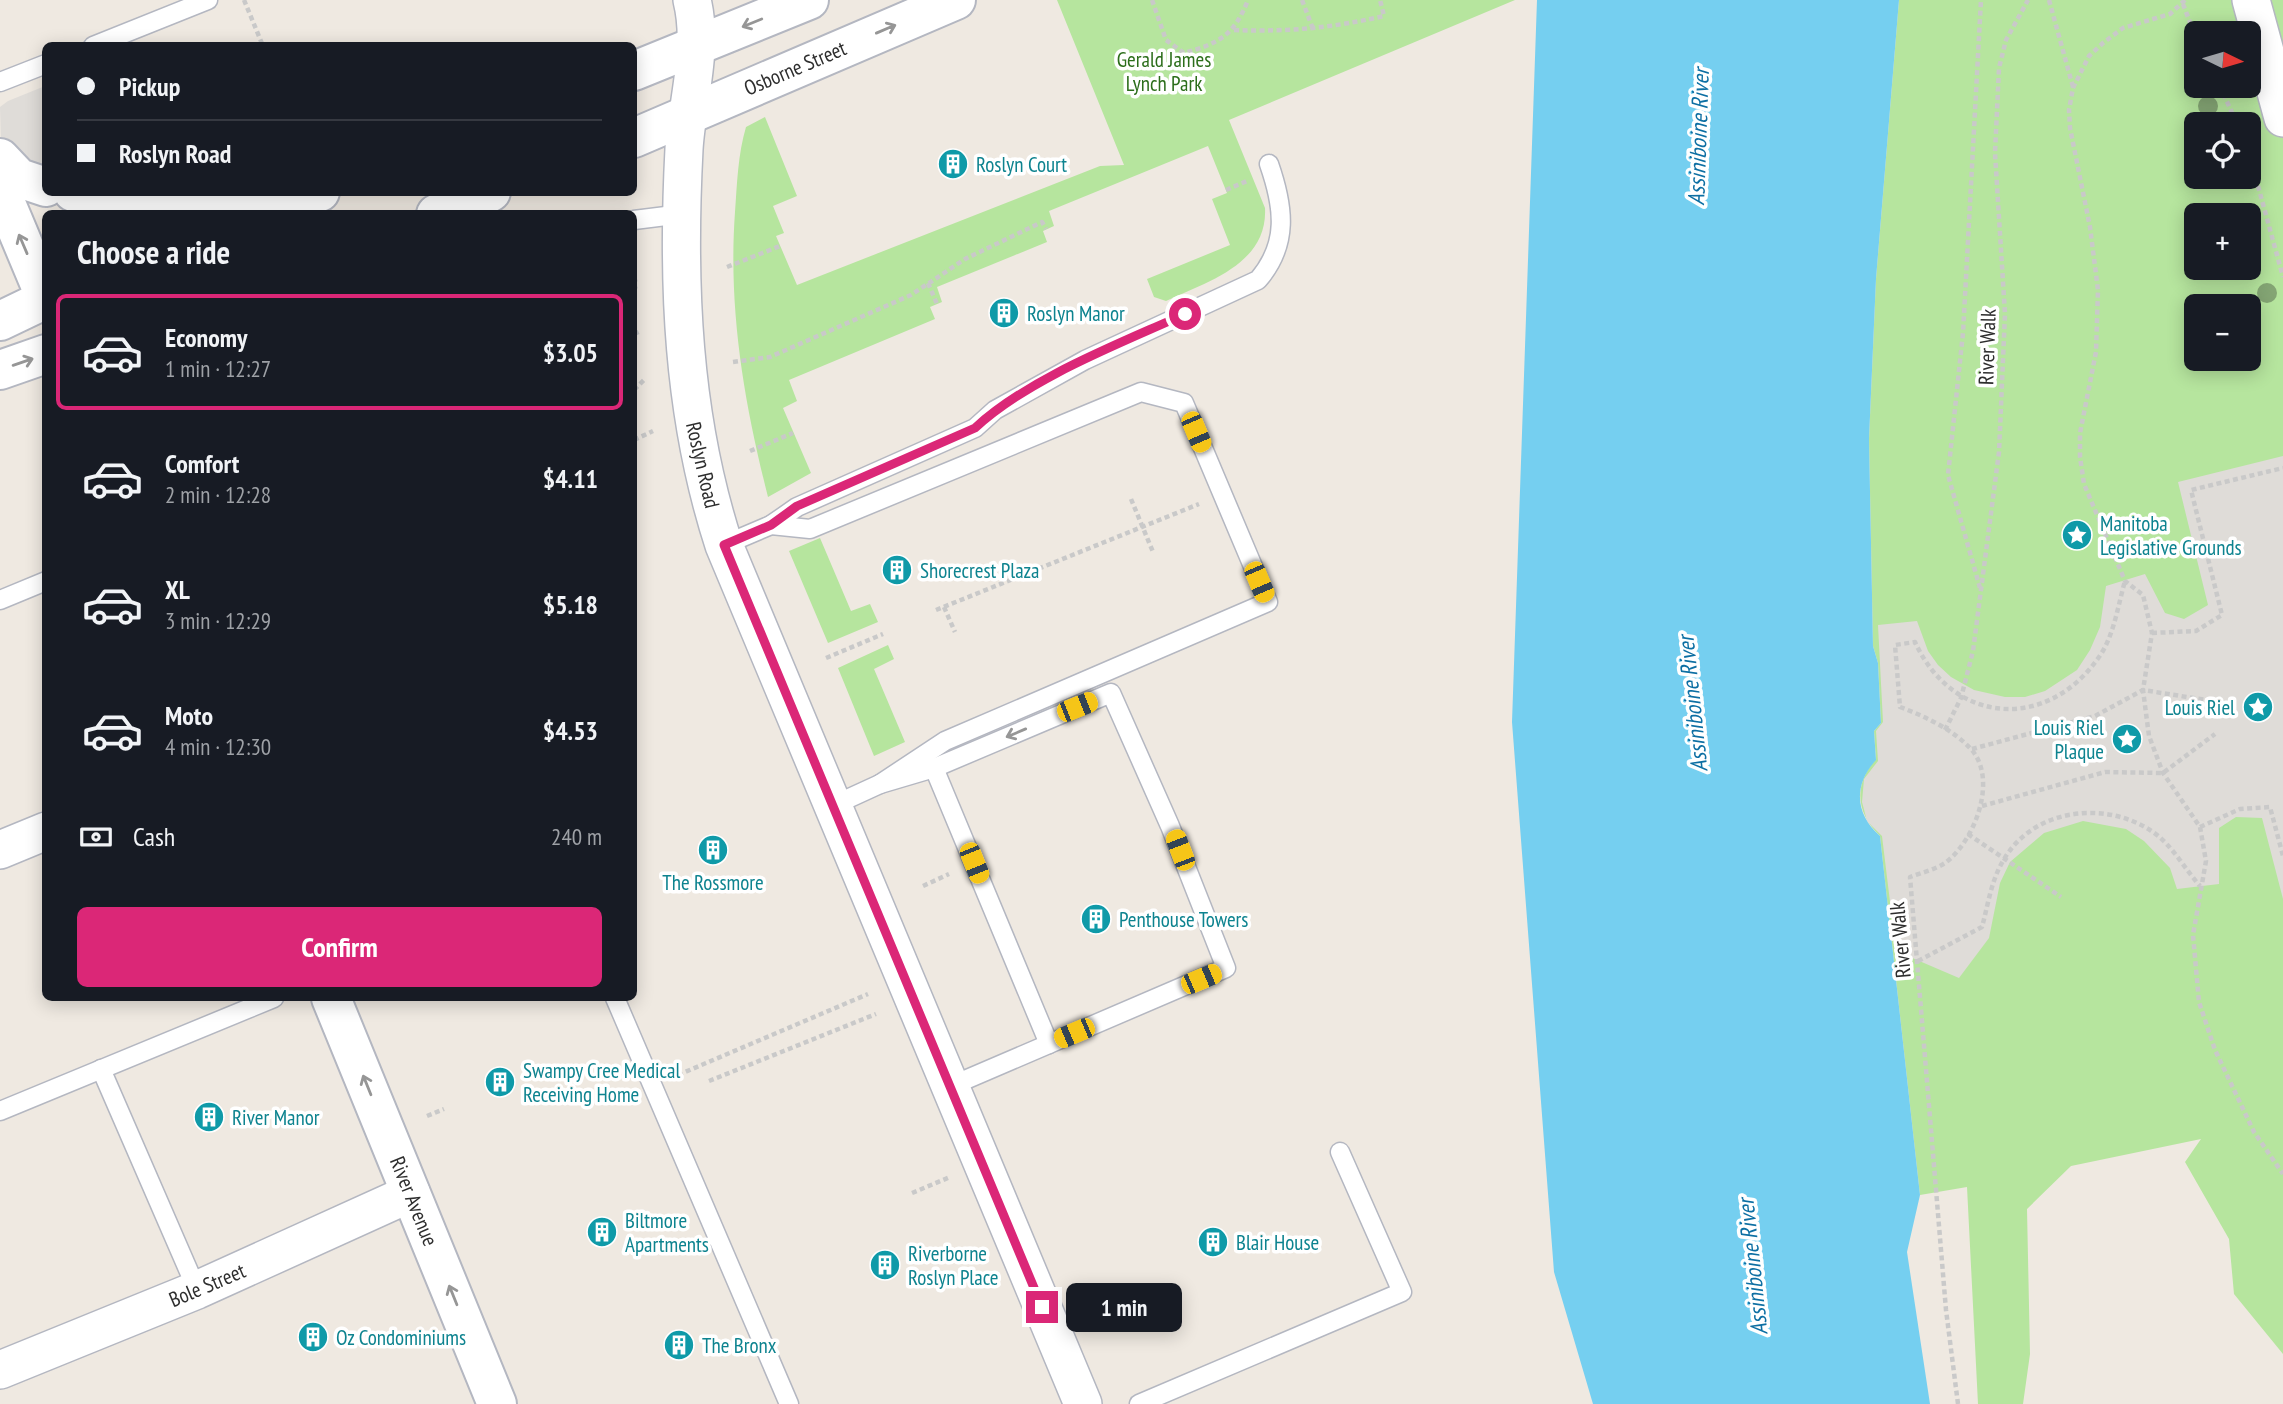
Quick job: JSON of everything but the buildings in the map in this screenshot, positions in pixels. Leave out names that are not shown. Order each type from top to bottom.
[{"type":"main road","name":"Osborne Street","points":[[637,137],[956,0]]},
{"type":"main road","points":[[637,70],[801,2]]},
{"type":"main road","points":[[0,158],[19,178],[42,186]]},
{"type":"main road","points":[[0,189],[42,292]]},
{"type":"main road","points":[[106,196],[223,210]]},
{"type":"main road","points":[[276,210],[310,196]]},
{"type":"main road","points":[[446,210],[481,196]]},
{"type":"main road","points":[[0,321],[42,300]]},
{"type":"main road","points":[[0,370],[42,355]]},
{"type":"main road","name":"River Avenue","points":[[332,1001],[497,1404]]},
{"type":"street","name":"Roslyn Road","points":[[692,0],[695,47],[682,214],[682,293],[691,416],[707,491],[724,545],[1083,1404]]},
{"type":"street","points":[[2251,0],[2283,118]]},
{"type":"street","points":[[0,850],[42,833]]},
{"type":"street","name":"Bole Street","points":[[0,1370],[197,1290],[411,1193]]},
{"type":"lane","points":[[103,42],[208,0]]},
{"type":"lane","points":[[0,82],[42,66]]},
{"type":"lane","points":[[724,545],[771,525],[797,506],[975,428],[995,410],[1085,360],[1258,280],[1275,256],[1282,232],[1281,205],[1269,164]]},
{"type":"lane","points":[[637,220],[682,214]]},
{"type":"lane","points":[[771,525],[810,529],[1141,392],[1184,403],[1268,602],[945,741],[880,784]]},
{"type":"lane","points":[[0,600],[42,583]]},
{"type":"lane","points":[[832,806],[880,784],[934,768],[1111,693],[1170,826],[1226,968],[951,1086]]},
{"type":"lane","points":[[934,768],[1049,1044]]},
{"type":"lane","points":[[0,1111],[267,1001]]},
{"type":"lane","points":[[616,1001],[789,1404]]},
{"type":"lane","points":[[101,1069],[197,1290]]},
{"type":"lane","points":[[1139,1404],[1402,1292],[1340,1152]]},
{"type":"path","points":[[244,0],[261,42]]},
{"type":"path","points":[[1152,0],[1166,40],[1184,53],[1209,46],[1234,30],[1313,29],[1384,16],[1380,0]]},
{"type":"path","points":[[1234,30],[1248,0]]},
{"type":"path","points":[[1302,0],[1313,29]]},
{"type":"path","points":[[1980,590],[1948,475],[1963,333],[1981,0]]},
{"type":"path","name":"River Walk","points":[[1945,730],[1961,698],[1973,651],[1999,452],[2005,314],[1995,153],[1999,68],[2006,40],[2028,0]]},
{"type":"path","points":[[2049,0],[2073,88],[2070,128],[2090,227],[2098,290],[2096,352],[2080,433],[2084,484],[2124,581],[2143,595],[2152,633],[2143,690],[2149,736],[2163,773],[2200,827],[2206,861],[2193,935],[2199,1002],[2216,1050],[2253,1132],[2283,1174]]},
{"type":"path","points":[[2073,88],[2089,56],[2123,28],[2170,14],[2184,2],[2190,21]]},
{"type":"path","points":[[2259,189],[2283,277]]},
{"type":"path","points":[[733,362],[759,361],[781,353],[911,295],[1003,239],[1042,222],[1046,229]]},
{"type":"path","points":[[727,267],[780,246]]},
{"type":"path","points":[[929,283],[937,304]]},
{"type":"path","points":[[637,333],[641,331]]},
{"type":"path","points":[[637,387],[646,378]]},
{"type":"path","points":[[637,439],[653,431]]},
{"type":"path","points":[[750,451],[793,433]]},
{"type":"path","points":[[2152,633],[2196,631],[2222,615],[2191,490],[2283,468]]},
{"type":"path","points":[[1131,499],[1153,552]]},
{"type":"path","points":[[936,610],[1210,500]]},
{"type":"path","points":[[2124,581],[2101,655],[2070,690],[2051,703],[2028,708],[1983,705],[1961,698],[1930,671],[1915,642],[1895,645],[1900,707],[1945,730],[1972,749],[2095,716],[2143,690],[2206,699]]},
{"type":"path","points":[[944,607],[955,632]]},
{"type":"path","points":[[826,658],[883,634]]},
{"type":"path","points":[[1982,806],[2105,772],[2163,773],[2215,734]]},
{"type":"path","name":"River Walk","points":[[1958,1404],[1945,1297],[1910,877],[1946,863],[1968,834],[1982,806],[1983,777],[1972,749]]},
{"type":"path","points":[[2200,827],[2240,809],[2270,807],[2283,856]]},
{"type":"path","points":[[1918,961],[1982,927],[1994,880],[2004,858],[2020,839],[2041,824],[2063,816],[2103,813],[2151,830],[2167,844],[2200,886]]},
{"type":"path","points":[[1968,834],[2061,897]]},
{"type":"path","points":[[651,1086],[868,994]]},
{"type":"path","points":[[709,1081],[876,1014]]},
{"type":"path","points":[[427,1116],[444,1109]]},
{"type":"path","points":[[1096,1310],[1135,1295]]},
{"type":"green space","name":"Gerald James Lynch Park","points":[[1057,0],[1515,0],[1229,120],[1265,208],[1263,227],[1257,243],[1246,257],[1216,278],[1166,301],[1154,297],[1147,279],[1230,245],[1212,199],[1227,193],[1208,146],[1049,211],[1054,226],[1043,231],[1047,242],[937,287],[942,302],[930,307],[935,319],[789,380],[797,401],[783,408],[811,473],[768,497],[745,391],[736,320],[733,248],[737,179],[746,127],[765,117],[797,196],[773,206],[784,233],[776,236],[797,285],[1100,166],[1124,165]]},
{"type":"green space","name":"Manitoba Legislative Grounds","points":[[1899,0],[2283,0],[2283,1354],[2234,1294],[2229,1239],[2185,1162],[2201,1139],[2071,1166],[2027,1209],[2030,1354],[2023,1404],[1978,1404],[1967,1187],[1920,1195],[1880,836],[1866,818],[1860,799],[1864,779],[1876,759],[1874,731],[1881,723],[1878,663],[1873,646],[1869,439],[1876,279]]},
{"type":"green space","points":[[820,538],[851,611],[870,604],[878,622],[828,643],[789,551]]},
{"type":"green space","points":[[888,645],[894,659],[874,669],[905,742],[874,756],[838,668]]},
{"type":"shaded area","points":[[42,87],[42,170],[28,163],[1,141],[0,107]]},
{"type":"shaded area","points":[[2283,456],[2283,899],[2262,818],[2236,817],[2219,828],[2219,884],[2177,889],[2170,868],[2144,841],[2126,829],[2083,821],[2044,833],[2010,862],[2000,883],[1989,938],[1959,978],[1896,951],[1882,836],[1867,821],[1862,802],[1864,779],[1878,761],[1876,731],[1883,722],[1878,625],[1917,621],[1928,651],[1938,665],[1951,677],[1974,690],[2005,697],[2025,697],[2045,691],[2077,670],[2090,650],[2100,627],[2106,586],[2145,574],[2165,613],[2184,619],[2208,605],[2178,482]]},
{"type":"water","name":"Assiniboine River","points":[[1537,0],[1899,0],[1876,279],[1869,439],[1873,646],[1878,663],[1881,723],[1874,731],[1876,760],[1863,779],[1860,799],[1866,818],[1880,836],[1920,1195],[1907,1252],[1930,1404],[1593,1404],[1554,1272],[1512,722]]},
{"type":"place","name":"Roslyn Court","points":[[953,164]]},
{"type":"place","name":"Roslyn Manor","points":[[1004,313]]},
{"type":"place","name":"Manitoba Legislative Grounds","points":[[2077,535]]},
{"type":"place","name":"Shorecrest Plaza","points":[[897,570]]},
{"type":"place","name":"Louis Riel","points":[[2258,707]]},
{"type":"place","name":"Louis Riel Plaque","points":[[2127,739]]},
{"type":"place","name":"The Rossmore","points":[[713,850]]},
{"type":"place","name":"Penthouse Towers","points":[[1096,919]]},
{"type":"place","name":"Swampy Cree Medical Receiving Home","points":[[500,1082]]},
{"type":"place","name":"River Manor","points":[[209,1117]]},
{"type":"place","name":"Biltmore Apartments","points":[[602,1232]]},
{"type":"place","name":"Blair House","points":[[1213,1242]]},
{"type":"place","name":"Riverborne Roslyn Place","points":[[885,1265]]},
{"type":"place","name":"Oz Condominiums","points":[[313,1337]]},
{"type":"place","name":"The Bronx","points":[[679,1345]]},
{"type":"route","points":[[1042,1307],[724,545],[771,525],[797,506],[975,428],[995,410],[1085,360],[1185,314]]}]
